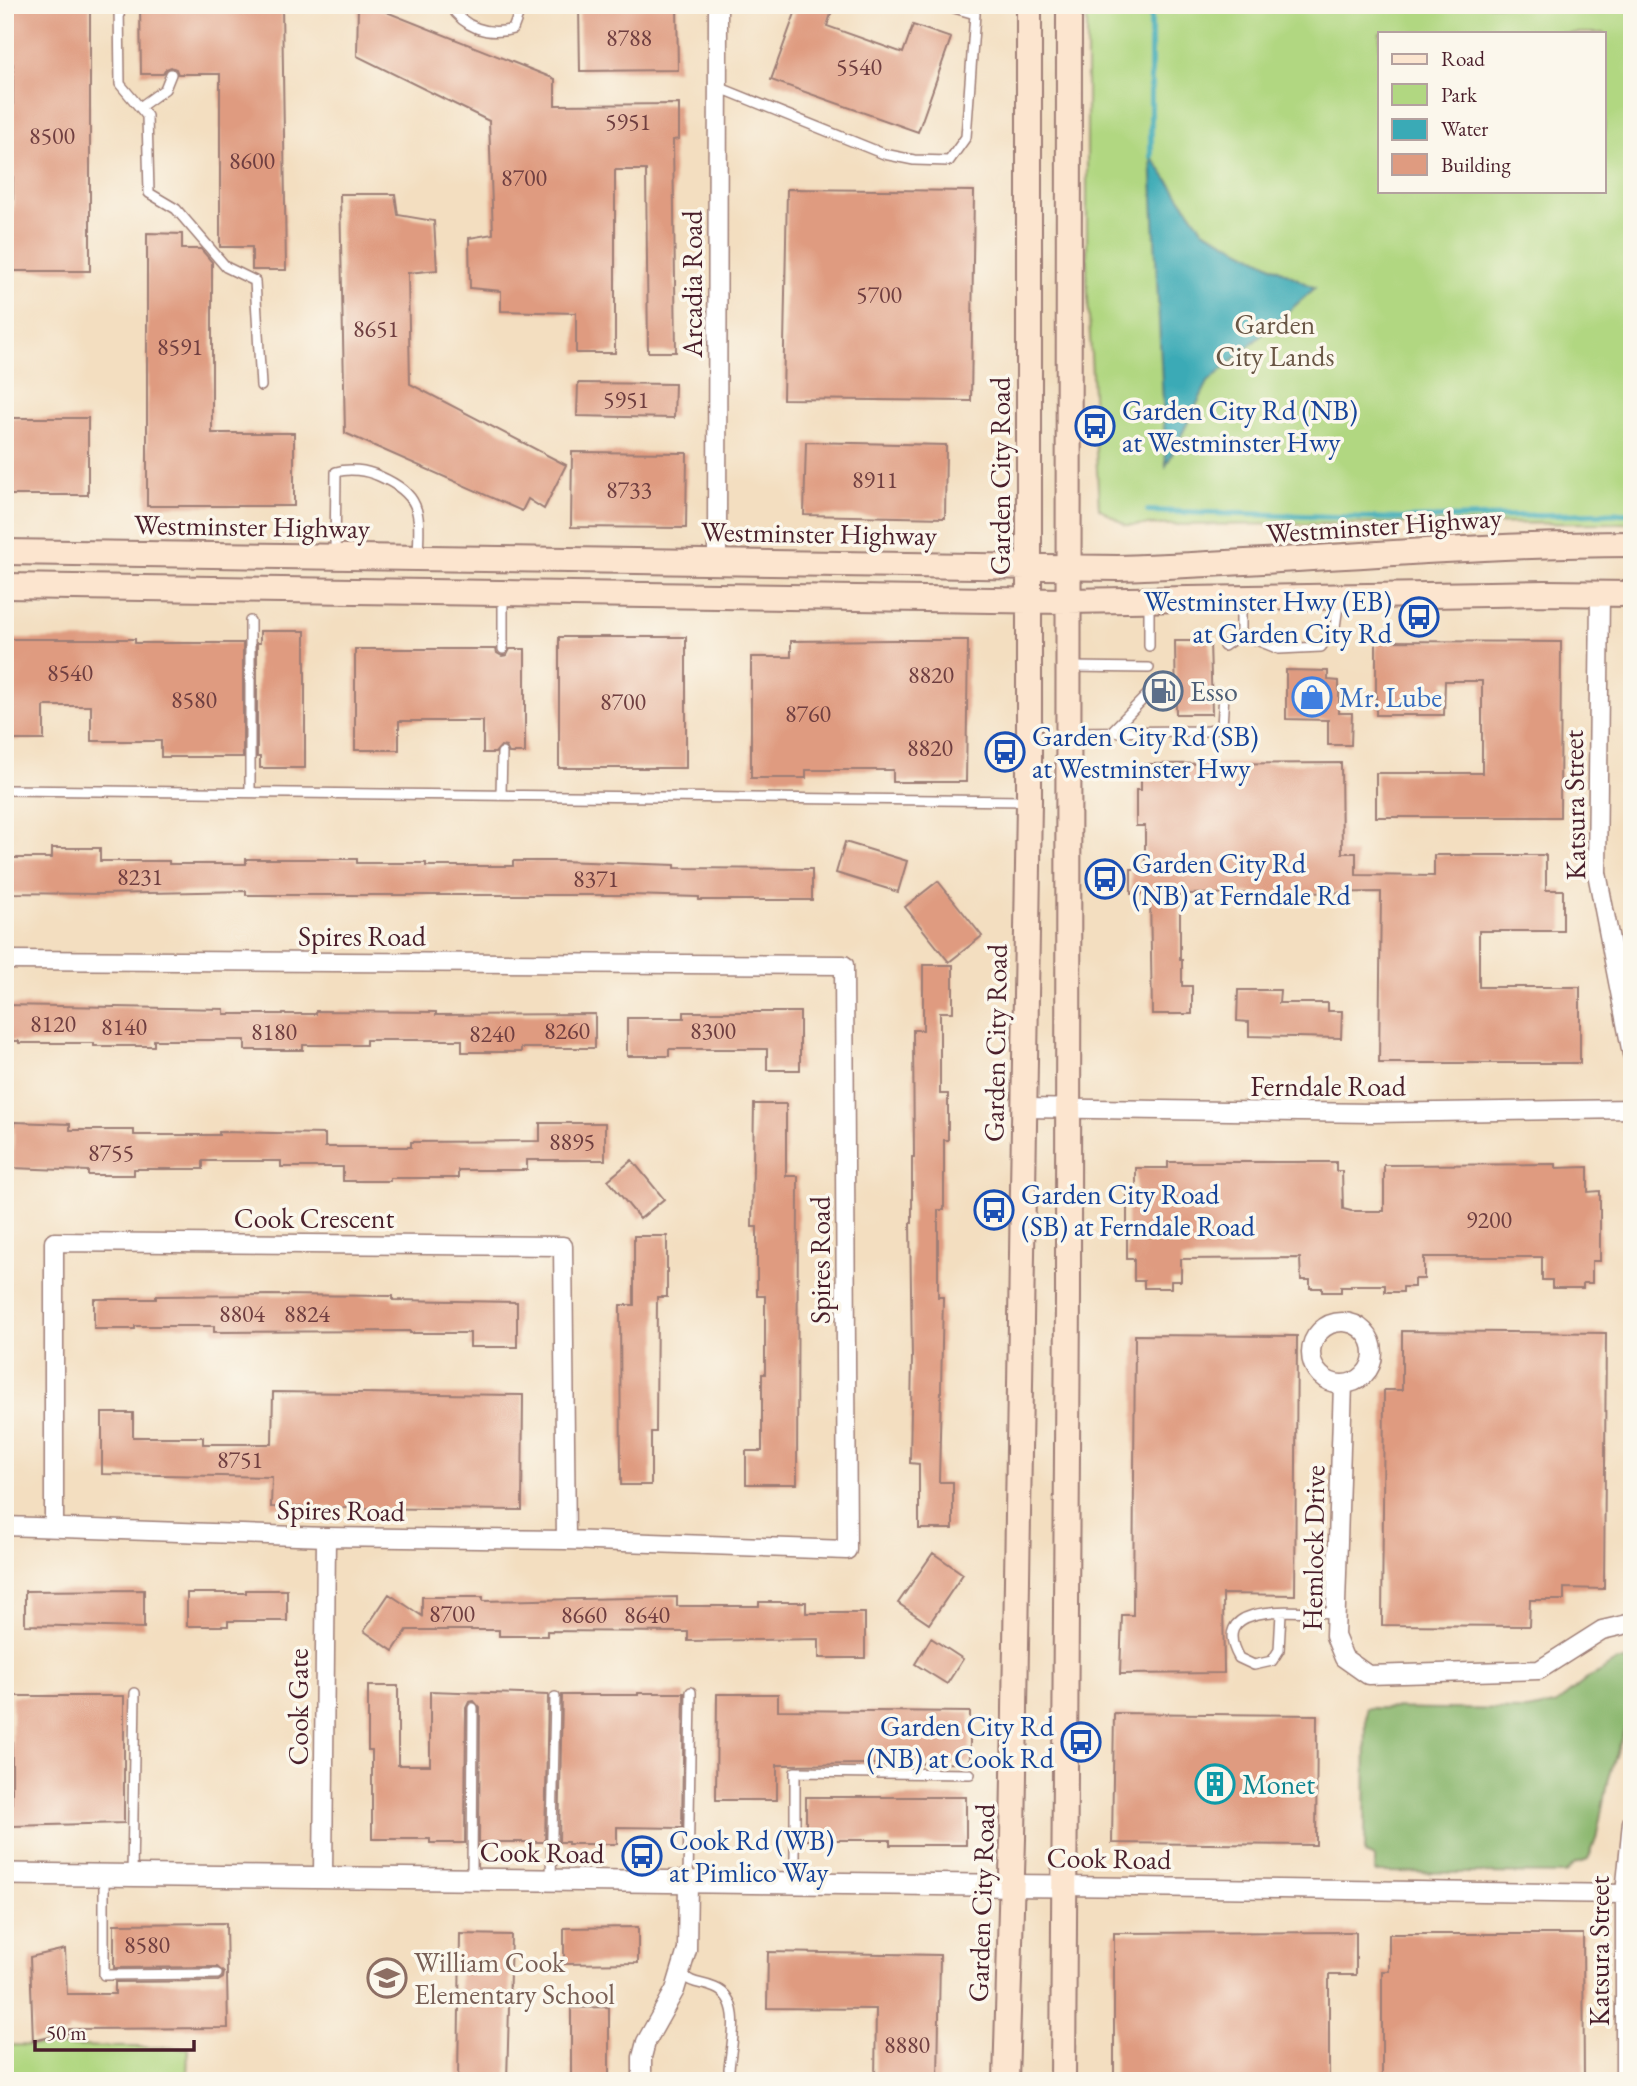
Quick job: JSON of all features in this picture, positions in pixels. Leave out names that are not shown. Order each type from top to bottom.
[{"type":"main road","name":"Garden City Road","points":[[1006,2081],[1013,1885],[1028,801],[1029,5]]},
{"type":"main road","points":[[1063,2081],[1068,1110],[1069,5]]},
{"type":"main road","name":"Westminster Highway","points":[[5,552],[1068,566],[1227,564],[1551,544],[1632,544]]},
{"type":"main road","points":[[5,586],[1068,601],[1632,594]]},
{"type":"street","name":"Arcadia Road","points":[[717,562],[718,5]]},
{"type":"street","name":"Katsura Street","points":[[1600,594],[1597,873],[1632,1054]]},
{"type":"street","name":"Spires Road","points":[[5,960],[844,965],[848,1550],[5,1526]]},
{"type":"street","name":"Ferndale Road","points":[[1024,1108],[1381,1113],[1632,1109]]},
{"type":"street","name":"Cook Crescent","points":[[54,1526],[54,1242],[563,1246],[566,1540]]},
{"type":"street","name":"Hemlock Drive","points":[[1343,1384],[1335,1636],[1344,1658],[1368,1675],[1539,1670],[1602,1630],[1632,1623]]},
{"type":"street","name":"Cook Gate","points":[[323,1877],[326,1537]]},
{"type":"street","name":"Katsura Street","points":[[1625,2081],[1625,1894],[1632,1822]]},
{"type":"street","name":"Cook Road","points":[[5,1874],[1625,1894]]},
{"type":"street","points":[[642,2081],[642,2057],[646,2042],[675,1990],[687,1950],[688,1882]]},
{"type":"lane","points":[[119,5],[121,83],[147,116],[149,193],[176,209],[226,267],[255,281],[261,386]]},
{"type":"lane","points":[[450,5],[472,28],[499,33],[513,29],[522,5]]},
{"type":"lane","points":[[718,88],[884,154],[914,160],[949,161],[966,137],[974,10],[944,5]]},
{"type":"lane","points":[[140,107],[165,89],[171,74]]},
{"type":"lane","points":[[335,557],[336,472],[345,469],[372,473],[401,486],[413,498],[417,517],[417,558]]},
{"type":"lane","points":[[503,592],[503,649]]},
{"type":"lane","points":[[1241,634],[1279,649],[1321,647],[1335,627],[1339,597]]},
{"type":"lane","points":[[1241,599],[1241,634]]},
{"type":"lane","points":[[1149,601],[1149,646]]},
{"type":"lane","points":[[250,621],[250,792]]},
{"type":"lane","points":[[1224,646],[1241,634]]},
{"type":"lane","points":[[1067,667],[1149,668]]},
{"type":"lane","points":[[1112,731],[1149,693]]},
{"type":"lane","points":[[1067,732],[1209,731],[1222,726],[1224,694]]},
{"type":"lane","points":[[501,794],[502,753]]},
{"type":"lane","points":[[5,790],[1028,801]]},
{"type":"lane","points":[[1282,1613],[1279,1650],[1272,1661],[1254,1665],[1239,1658],[1233,1641],[1233,1630],[1242,1618],[1258,1613],[1282,1613],[1336,1613]]},
{"type":"lane","points":[[688,1882],[691,1692]]},
{"type":"lane","points":[[132,1875],[135,1693]]},
{"type":"lane","points":[[551,1879],[555,1697]]},
{"type":"lane","points":[[472,1878],[473,1708]]},
{"type":"lane","points":[[795,1883],[795,1772],[970,1774]]},
{"type":"lane","points":[[104,1875],[104,1975],[217,1974]]},
{"type":"lane","points":[[680,1973],[692,1982],[716,1988],[732,2005],[729,2069]]},
{"type":"green space","name":"Garden City Lands","points":[[1087,5],[1632,5],[1632,523],[1126,525],[1099,508],[1087,280]]},
{"type":"green space","points":[[1617,1661],[1628,1661],[1627,1720],[1588,1860],[1575,1864],[1565,1874],[1375,1872],[1375,1858],[1365,1854],[1366,1708],[1526,1710],[1555,1705],[1587,1679]]},
{"type":"green space","points":[[5,2045],[188,2048],[187,2081],[5,2081]]},
{"type":"water","points":[[1151,156],[1203,230],[1315,288],[1208,382],[1166,466]]},
{"type":"building","points":[[5,5],[90,5],[90,271],[5,271],[5,223],[13,223],[13,64],[5,64]]},
{"type":"building","points":[[140,5],[282,5],[286,270],[252,270],[252,247],[220,247],[220,74],[178,74],[176,69],[171,67],[163,74],[141,74]]},
{"type":"building","points":[[358,5],[369,5],[555,79],[555,105],[679,104],[679,139],[673,140],[676,352],[648,352],[646,170],[615,170],[615,353],[576,353],[576,313],[501,311],[501,291],[470,288],[469,238],[493,234],[489,121],[357,56]]},
{"type":"building","points":[[579,5],[677,5],[678,70],[580,71]]},
{"type":"building","points":[[798,5],[834,5],[827,26],[903,53],[913,25],[951,38],[918,132],[771,80]]},
{"type":"building","points":[[787,189],[974,191],[971,401],[783,399]]},
{"type":"building","points":[[340,194],[395,194],[398,215],[434,221],[437,270],[408,273],[410,384],[566,465],[544,509],[528,499],[522,511],[345,433]]},
{"type":"building","points":[[147,233],[182,234],[182,249],[201,249],[212,262],[212,433],[294,433],[294,506],[147,506]]},
{"type":"building","points":[[578,383],[675,384],[674,418],[577,416]]},
{"type":"building","points":[[5,418],[88,418],[88,495],[5,495]]},
{"type":"building","points":[[806,442],[946,445],[945,518],[804,515]]},
{"type":"building","points":[[572,452],[687,453],[686,528],[571,527]]},
{"type":"building","points":[[260,631],[305,631],[305,768],[260,768],[260,757],[257,757],[257,643],[260,643]]},
{"type":"building","points":[[559,637],[686,637],[686,768],[559,768]]},
{"type":"building","points":[[5,639],[135,639],[135,643],[243,643],[243,757],[161,757],[161,741],[91,741],[91,706],[44,706],[44,740],[5,740]]},
{"type":"building","points":[[968,640],[966,782],[893,782],[893,770],[806,770],[806,778],[751,778],[751,657],[791,657],[791,641]]},
{"type":"building","points":[[1175,641],[1210,641],[1212,714],[1176,714]]},
{"type":"building","points":[[1376,641],[1561,642],[1560,817],[1376,817],[1376,773],[1482,773],[1482,681],[1445,681],[1444,715],[1376,715]]},
{"type":"building","points":[[355,649],[496,649],[502,656],[507,655],[510,649],[525,649],[525,753],[509,753],[506,747],[501,746],[495,753],[483,753],[483,721],[399,721],[399,750],[355,750]]},
{"type":"building","name":"Mr. Lube","points":[[1286,670],[1328,671],[1328,680],[1339,681],[1339,713],[1352,713],[1351,745],[1328,745],[1328,720],[1286,719]]},
{"type":"building","points":[[1341,763],[1342,853],[1356,853],[1356,875],[1434,876],[1434,855],[1546,855],[1546,890],[1563,890],[1563,931],[1479,931],[1479,987],[1580,987],[1580,1063],[1379,1063],[1381,892],[1180,894],[1182,986],[1192,986],[1192,1014],[1152,1014],[1150,894],[1131,894],[1131,869],[1145,869],[1145,826],[1136,826],[1136,790],[1141,790],[1141,764]]},
{"type":"building","points":[[845,842],[907,861],[898,892],[836,873]]},
{"type":"building","points":[[52,848],[100,848],[100,861],[169,861],[169,864],[246,864],[246,859],[357,859],[357,863],[426,863],[426,866],[513,866],[513,861],[559,861],[675,865],[675,868],[812,869],[812,900],[699,900],[699,897],[631,895],[246,895],[246,891],[5,893],[5,858],[52,858]]},
{"type":"building","points":[[938,881],[982,936],[949,962],[905,907]]},
{"type":"building","points":[[923,965],[953,965],[953,1012],[940,1012],[940,1094],[948,1094],[948,1140],[944,1140],[944,1210],[938,1210],[938,1297],[943,1297],[939,1482],[953,1482],[953,1529],[919,1529],[919,1464],[910,1463],[913,1030],[923,1030]]},
{"type":"building","points":[[1238,990],[1280,990],[1279,1003],[1328,1003],[1328,1011],[1342,1011],[1341,1038],[1249,1036],[1249,1022],[1237,1021]]},
{"type":"building","points":[[5,1005],[224,1009],[224,1014],[316,1014],[316,1011],[436,1012],[436,1015],[595,1014],[595,1048],[521,1048],[521,1052],[462,1052],[462,1040],[366,1040],[366,1045],[303,1045],[303,1050],[245,1050],[245,1040],[154,1040],[154,1046],[19,1043],[5,1041]]},
{"type":"building","points":[[684,1012],[800,1012],[800,1070],[767,1070],[767,1049],[669,1049],[669,1056],[627,1056],[627,1018],[684,1018]]},
{"type":"building","points":[[754,1104],[786,1104],[786,1176],[798,1176],[797,1484],[746,1484],[746,1451],[762,1451],[762,1374],[765,1374],[765,1296],[757,1296],[757,1227],[752,1227]]},
{"type":"building","points":[[14,1122],[70,1124],[70,1130],[134,1130],[134,1135],[219,1135],[219,1132],[325,1134],[325,1147],[411,1147],[411,1142],[540,1141],[540,1123],[605,1123],[605,1160],[527,1160],[527,1170],[458,1170],[458,1178],[390,1178],[390,1181],[343,1181],[343,1167],[281,1167],[281,1161],[203,1161],[203,1169],[134,1169],[134,1175],[88,1175],[88,1171],[13,1168]]},
{"type":"building","points":[[632,1160],[664,1199],[640,1219],[608,1180]]},
{"type":"building","points":[[1168,1162],[1336,1162],[1336,1171],[1342,1171],[1343,1209],[1351,1211],[1384,1211],[1384,1165],[1556,1164],[1556,1168],[1588,1167],[1588,1192],[1600,1191],[1600,1261],[1592,1261],[1592,1283],[1583,1283],[1583,1288],[1552,1288],[1552,1280],[1542,1280],[1542,1257],[1424,1257],[1424,1279],[1414,1279],[1414,1287],[1403,1287],[1403,1292],[1385,1292],[1385,1285],[1351,1285],[1341,1287],[1341,1292],[1322,1292],[1322,1288],[1310,1288],[1310,1280],[1301,1280],[1300,1258],[1181,1259],[1181,1281],[1171,1281],[1171,1288],[1144,1288],[1144,1281],[1134,1281],[1134,1259],[1127,1259],[1127,1195],[1136,1195],[1136,1168],[1168,1168]]},
{"type":"building","points":[[634,1236],[667,1236],[667,1297],[657,1297],[656,1432],[651,1432],[651,1485],[621,1485],[620,1305],[634,1305]]},
{"type":"building","points":[[269,1295],[393,1296],[393,1300],[517,1302],[517,1347],[470,1347],[470,1333],[214,1332],[214,1326],[94,1329],[94,1299]]},
{"type":"building","points":[[1402,1331],[1606,1333],[1604,1589],[1564,1588],[1564,1600],[1530,1600],[1529,1626],[1382,1625],[1384,1390],[1402,1390]]},
{"type":"building","points":[[1135,1335],[1297,1336],[1295,1595],[1223,1594],[1224,1673],[1120,1674],[1122,1615],[1133,1615]]},
{"type":"building","points":[[273,1392],[523,1395],[522,1510],[271,1507],[272,1477],[102,1474],[102,1413],[133,1413],[133,1437],[203,1437],[203,1444],[272,1444]]},
{"type":"building","points":[[933,1553],[963,1574],[929,1624],[898,1603]]},
{"type":"building","points":[[144,1590],[144,1628],[25,1625],[25,1591]]},
{"type":"building","points":[[246,1590],[287,1590],[287,1621],[228,1621],[228,1626],[187,1626],[187,1593],[246,1593]]},
{"type":"building","points":[[389,1594],[422,1616],[422,1597],[483,1597],[483,1601],[677,1597],[677,1606],[759,1606],[759,1602],[806,1602],[806,1613],[865,1613],[865,1658],[819,1658],[819,1639],[688,1641],[688,1632],[547,1631],[547,1636],[499,1636],[499,1630],[407,1630],[393,1651],[364,1631]]},
{"type":"building","points":[[931,1638],[963,1659],[947,1684],[915,1664]]},
{"type":"building","points":[[368,1686],[398,1686],[398,1765],[430,1765],[430,1691],[548,1695],[545,1842],[479,1842],[480,1708],[474,1701],[469,1702],[466,1708],[465,1843],[430,1843],[430,1839],[372,1839],[372,1750],[368,1750]]},
{"type":"building","points":[[684,1693],[682,1828],[617,1827],[617,1844],[559,1842],[562,1695]]},
{"type":"building","points":[[717,1694],[778,1694],[778,1710],[970,1712],[970,1763],[777,1765],[777,1800],[716,1800]]},
{"type":"building","points":[[12,1696],[124,1696],[124,1823],[12,1826]]},
{"type":"building","name":"Monet","points":[[1114,1713],[1317,1715],[1316,1845],[1112,1843]]},
{"type":"building","points":[[806,1797],[966,1797],[966,1845],[890,1845],[890,1840],[806,1840]]},
{"type":"building","points":[[226,1923],[228,2028],[69,2029],[69,2033],[33,2041],[30,1957],[65,1949],[67,1994],[115,1994],[115,1982],[218,1981],[223,1978],[224,1973],[217,1967],[114,1968],[114,1924]]},
{"type":"building","points":[[638,1927],[638,1963],[564,1964],[564,1928]]},
{"type":"building","points":[[1356,1932],[1356,1975],[1329,1975],[1329,2081],[1114,2081],[1114,1933]]},
{"type":"building","points":[[460,1934],[511,1935],[507,2081],[458,2081]]},
{"type":"building","points":[[1389,1934],[1583,1934],[1584,2081],[1382,2081],[1382,1971],[1389,1971]]},
{"type":"building","points":[[768,1952],[940,1955],[938,2081],[875,2081],[876,2009],[767,2008]]},
{"type":"building","points":[[609,2007],[609,2081],[571,2081],[571,2008]]},
{"type":"waterway","points":[[1151,5],[1151,156]]},
{"type":"waterway","points":[[1148,511],[1401,519],[1632,513]]},
{"type":"place","name":"Garden City Rd (NB) at Westminster Hwy","points":[[1095,426]]},
{"type":"place","name":"Westminster Hwy (EB) at Garden City Rd","points":[[1419,617]]},
{"type":"place","name":"Esso","points":[[1163,691]]},
{"type":"place","name":"Mr. Lube","points":[[1312,697]]},
{"type":"place","name":"Garden City Rd (SB) at Westminster Hwy","points":[[1005,752]]},
{"type":"place","name":"Garden City Rd (NB) at Ferndale Rd","points":[[1105,879]]},
{"type":"place","name":"Garden City Road (SB) at Ferndale Road","points":[[994,1210]]},
{"type":"place","name":"Garden City Rd (NB) at Cook Rd","points":[[1081,1742]]},
{"type":"place","name":"Monet","points":[[1215,1784]]},
{"type":"place","name":"Cook Rd (WB) at Pimlico Way","points":[[642,1856]]},
{"type":"place","name":"William Cook Elementary School","points":[[387,1978]]}]
